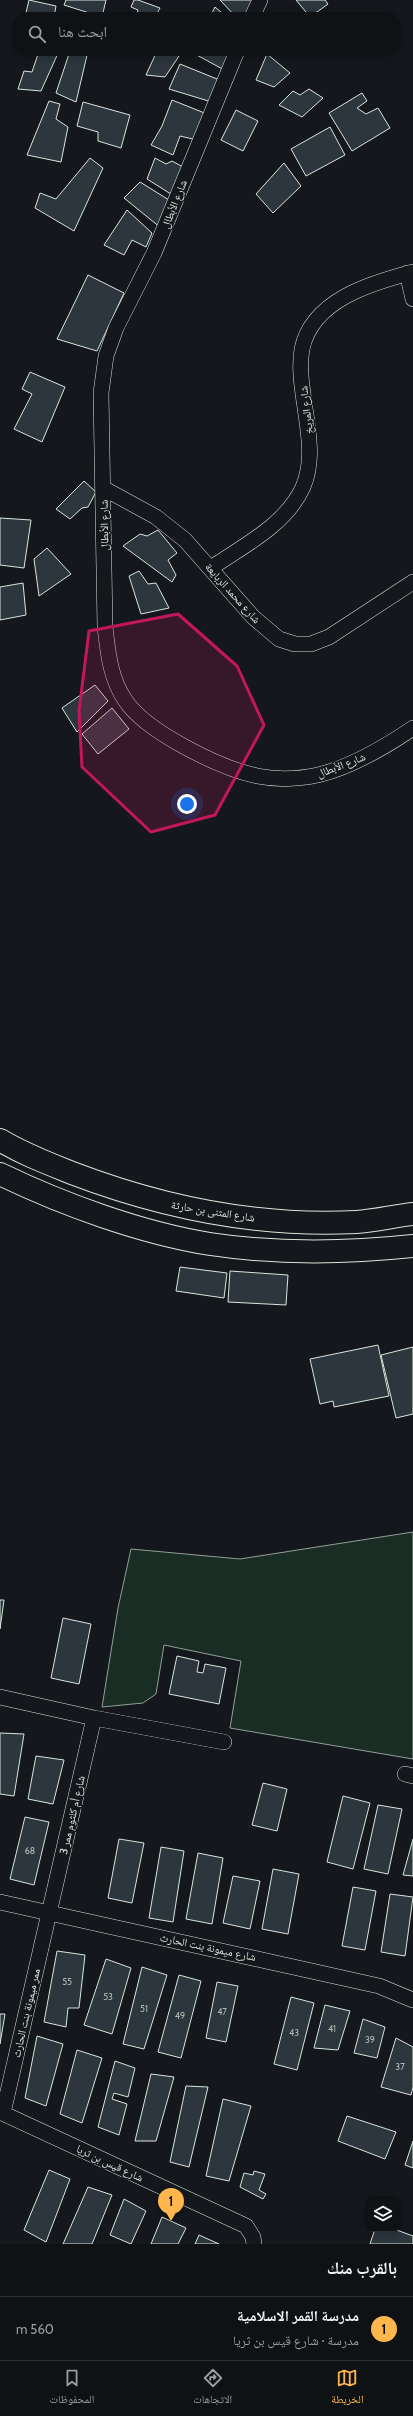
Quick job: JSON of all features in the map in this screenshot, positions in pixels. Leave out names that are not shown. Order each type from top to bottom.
[{"type":"highway","name":"شارع المثنى بن حارثة","points":[[0,1140],[23,1154],[110,1187],[179,1207],[280,1221],[356,1222],[413,1214]]},
{"type":"highway","points":[[0,1174],[31,1189],[88,1210],[171,1236],[211,1244],[285,1250],[362,1251],[413,1246]]},
{"type":"street","points":[[254,12],[260,0]]},
{"type":"street","name":"شارع الأبطال","points":[[235,56],[154,253],[116,328],[106,356],[101,393],[105,627],[108,656],[114,679],[125,700],[142,720],[175,741],[224,765],[257,776],[288,779],[319,775],[387,746],[413,728]]},
{"type":"street","points":[[410,272],[413,299]]},
{"type":"street","name":"شارع المريخ","points":[[211,568],[281,518],[294,504],[303,487],[309,468],[310,449],[301,367],[302,349],[308,332],[318,317],[332,305],[374,283],[410,272]]},
{"type":"street","name":"شارع محمد الربايعة","points":[[103,488],[156,517],[185,540],[211,568],[235,598],[264,628],[279,639],[295,644],[311,644],[328,637],[413,582]]},
{"type":"street","points":[[0,1697],[94,1718],[224,1742]]},
{"type":"street","name":"شارع أم كلثوم ممر 3","points":[[49,1912],[94,1718]]},
{"type":"street","name":"شارع ميمونة بنت الحارث","points":[[0,1902],[379,1986],[413,2000]]},
{"type":"street","name":"ممر ميمونة بنت الحارث","points":[[1,2112],[49,1912]]},
{"type":"street","name":"شارع قيس بن ثريا","points":[[1,2112],[246,2226],[253,2237],[254,2244]]},
{"type":"highlighted area","points":[[178,614],[237,666],[264,725],[215,815],[151,832],[82,767],[79,711],[89,631]]},
{"type":"green space","points":[[413,1532],[413,1759],[230,1728],[241,1661],[164,1645],[156,1694],[143,1703],[102,1707],[118,1608],[131,1549],[240,1559]]},
{"type":"building","points":[[29,0],[56,6],[55,12],[26,12]]},
{"type":"building","points":[[66,0],[106,0],[103,12],[86,12],[64,5]]},
{"type":"building","points":[[134,0],[138,0],[160,8],[158,12],[137,12],[138,10],[131,7]]},
{"type":"building","points":[[220,0],[253,0],[249,12],[231,12]]},
{"type":"building","points":[[296,0],[325,0],[328,4],[317,12],[306,12]]},
{"type":"building","points":[[215,7],[221,12],[212,12]]},
{"type":"building","points":[[37,56],[57,56],[41,91],[18,89],[24,71],[32,72]]},
{"type":"building","points":[[68,56],[87,56],[76,102],[56,93]]},
{"type":"building","points":[[155,56],[179,56],[165,77],[146,75]]},
{"type":"building","points":[[199,56],[232,56],[228,72]]},
{"type":"building","points":[[266,56],[269,56],[290,73],[274,87],[256,80]]},
{"type":"building","points":[[180,64],[222,81],[215,103],[169,89]]},
{"type":"building","points":[[309,89],[323,98],[302,117],[279,105],[293,91],[300,95]]},
{"type":"building","points":[[362,93],[367,101],[357,108],[366,114],[378,108],[390,128],[352,151],[329,113]]},
{"type":"building","points":[[172,100],[207,114],[197,140],[180,136],[173,155],[151,145],[162,126]]},
{"type":"building","points":[[49,101],[60,104],[56,119],[68,127],[61,162],[27,155]]},
{"type":"building","points":[[83,102],[130,115],[121,148],[98,141],[98,132],[77,126]]},
{"type":"building","points":[[236,110],[258,121],[243,151],[221,140]]},
{"type":"building","points":[[330,127],[345,155],[306,176],[291,149]]},
{"type":"building","points":[[90,158],[103,168],[74,231],[35,208],[40,193],[56,199]]},
{"type":"building","points":[[155,158],[166,164],[172,161],[183,167],[174,196],[147,179]]},
{"type":"building","points":[[284,163],[301,186],[273,213],[256,194]]},
{"type":"building","points":[[140,182],[169,200],[161,228],[124,198]]},
{"type":"building","points":[[127,210],[152,233],[146,247],[132,240],[124,255],[104,245]]},
{"type":"building","points":[[88,275],[124,293],[97,351],[57,339]]},
{"type":"building","points":[[30,372],[65,387],[42,442],[14,429],[32,394],[22,389]]},
{"type":"building","points":[[84,481],[96,492],[88,507],[82,508],[70,519],[56,509]]},
{"type":"building","points":[[0,518],[31,520],[24,568],[0,565]]},
{"type":"building","points":[[158,530],[177,553],[168,560],[176,575],[172,582],[123,546],[140,534],[147,536]]},
{"type":"building","points":[[47,548],[71,574],[39,596],[34,559]]},
{"type":"building","points":[[139,571],[148,584],[156,583],[169,608],[141,614],[129,576]]},
{"type":"building","points":[[23,583],[26,615],[0,620],[0,587]]},
{"type":"building","points":[[95,685],[108,701],[77,732],[62,708]]},
{"type":"building","points":[[112,708],[129,729],[98,754],[82,734]]},
{"type":"building","points":[[180,1267],[227,1273],[224,1298],[176,1291]]},
{"type":"building","points":[[230,1271],[288,1275],[286,1305],[228,1302]]},
{"type":"building","points":[[378,1345],[389,1396],[334,1407],[333,1401],[320,1404],[310,1359]]},
{"type":"building","points":[[413,1347],[413,1414],[396,1418],[381,1355]]},
{"type":"building","points":[[0,1600],[4,1600],[0,1629]]},
{"type":"building","points":[[63,1618],[91,1624],[79,1684],[51,1678]]},
{"type":"building","points":[[177,1656],[199,1661],[197,1672],[203,1673],[205,1664],[226,1668],[219,1704],[169,1694]]},
{"type":"building","points":[[0,1733],[24,1734],[14,1796],[0,1794]]},
{"type":"building","points":[[36,1756],[64,1760],[53,1804],[28,1799]]},
{"type":"building","points":[[263,1783],[287,1789],[277,1831],[252,1825]]},
{"type":"building","points":[[343,1796],[370,1803],[353,1869],[327,1862]]},
{"type":"building","points":[[378,1805],[402,1809],[388,1874],[364,1869]]},
{"type":"building","points":[[25,1817],[49,1822],[34,1885],[10,1879]]},
{"type":"building","points":[[119,1839],[144,1843],[132,1903],[108,1898]]},
{"type":"building","points":[[413,1839],[413,1876],[403,1875]]},
{"type":"building","points":[[161,1847],[184,1851],[173,1922],[149,1918]]},
{"type":"building","points":[[198,1853],[223,1858],[212,1924],[186,1919]]},
{"type":"building","points":[[273,1869],[299,1874],[288,1934],[262,1929]]},
{"type":"building","points":[[233,1876],[260,1881],[250,1929],[223,1923]]},
{"type":"building","points":[[353,1887],[376,1891],[365,1950],[342,1946]]},
{"type":"building","points":[[390,1894],[413,1897],[405,1956],[381,1952]]},
{"type":"building","points":[[57,1951],[85,1955],[79,2008],[68,2008],[66,2027],[44,2022]]},
{"type":"building","points":[[106,1959],[131,1968],[112,2034],[84,2025]]},
{"type":"building","points":[[142,1967],[167,1975],[144,2049],[123,2044]]},
{"type":"building","points":[[179,1975],[201,1981],[181,2058],[158,2052]]},
{"type":"building","points":[[217,1982],[238,1986],[226,2042],[206,2038]]},
{"type":"building","points":[[291,1997],[314,2003],[297,2070],[274,2064]]},
{"type":"building","points":[[325,2005],[350,2011],[338,2050],[314,2048]]},
{"type":"building","points":[[0,2014],[5,2014],[0,2044]]},
{"type":"building","points":[[363,2019],[385,2027],[377,2058],[354,2053]]},
{"type":"building","points":[[37,2036],[63,2044],[46,2106],[25,2098]]},
{"type":"building","points":[[396,2038],[413,2047],[413,2087],[411,2095],[381,2087]]},
{"type":"building","points":[[77,2050],[102,2058],[82,2123],[60,2114]]},
{"type":"building","points":[[115,2061],[135,2068],[128,2097],[114,2093],[112,2099],[127,2104],[119,2135],[98,2127]]},
{"type":"building","points":[[151,2074],[174,2077],[156,2141],[135,2141]]},
{"type":"building","points":[[186,2086],[208,2087],[189,2167],[170,2162]]},
{"type":"building","points":[[223,2099],[251,2106],[229,2181],[206,2176]]},
{"type":"building","points":[[347,2116],[396,2132],[385,2159],[338,2141]]},
{"type":"building","points":[[413,2141],[413,2168],[405,2165]]},
{"type":"building","points":[[49,2170],[70,2179],[46,2242],[24,2230]]},
{"type":"building","points":[[254,2171],[265,2174],[259,2190],[266,2194],[263,2199],[240,2187],[244,2173],[253,2175]]},
{"type":"building","points":[[88,2187],[112,2195],[92,2244],[63,2244]]},
{"type":"building","points":[[124,2199],[146,2211],[131,2244],[110,2235]]},
{"type":"building","points":[[162,2217],[186,2228],[178,2244],[151,2244]]},
{"type":"building","points":[[374,2232],[401,2232],[413,2236],[413,2244],[370,2244]]},
{"type":"building","points":[[199,2235],[219,2244],[195,2244]]},
{"type":"place","name":"مدرسة القمر الاسلامية","points":[[171,2221]]}]
